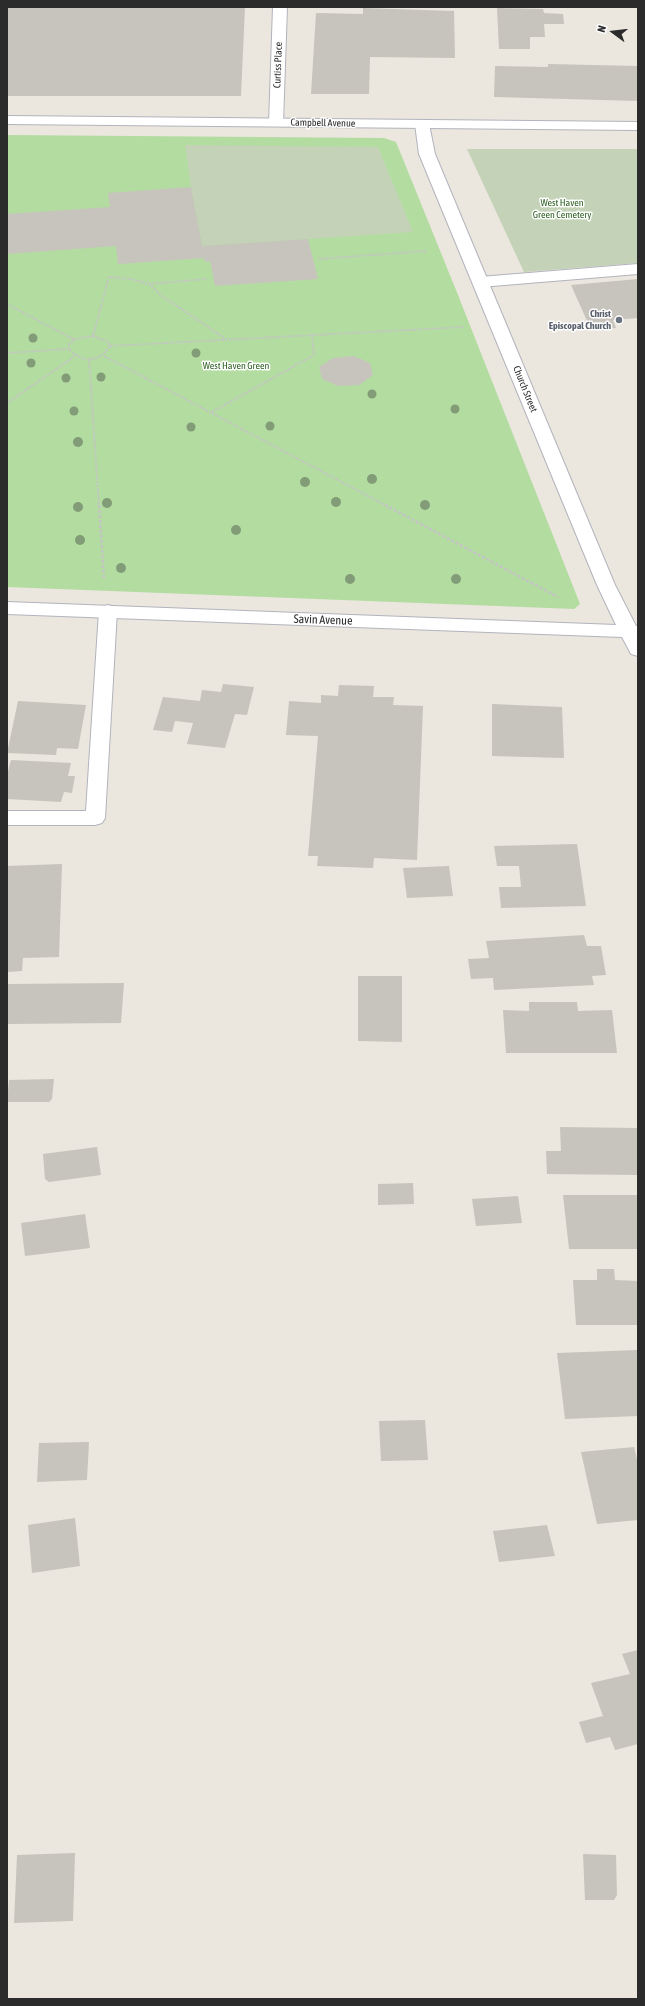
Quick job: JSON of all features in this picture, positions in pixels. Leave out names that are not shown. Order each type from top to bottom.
[{"type":"street","name":"Curtiss Place","points":[[276,123],[280,7]]},
{"type":"street","name":"Campbell Avenue","points":[[7,120],[638,126]]},
{"type":"street","name":"Church Street","points":[[422,124],[427,154],[606,585],[633,632],[638,650]]},
{"type":"street","name":"Savin Avenue","points":[[7,608],[633,632]]},
{"type":"lane","points":[[480,282],[638,269]]},
{"type":"lane","points":[[7,818],[95,818],[108,611]]},
{"type":"path","points":[[319,259],[426,251]]},
{"type":"path","points":[[93,336],[109,276],[131,279],[149,284],[206,279]]},
{"type":"path","points":[[149,284],[162,296],[227,340]]},
{"type":"path","points":[[7,304],[75,340]]},
{"type":"path","points":[[110,346],[498,325]]},
{"type":"path","points":[[68,349],[70,344],[75,340],[93,336],[108,342],[110,346]]},
{"type":"path","points":[[211,412],[314,355],[312,336]]},
{"type":"path","points":[[7,352],[68,349],[75,356],[89,359],[104,356],[109,351],[110,346]]},
{"type":"path","points":[[7,403],[75,356]]},
{"type":"path","points":[[104,356],[559,597]]},
{"type":"path","points":[[89,359],[105,583]]},
{"type":"green space","name":"West Haven Green","points":[[7,135],[384,138],[396,142],[580,604],[574,609],[7,587]]},
{"type":"green space","points":[[185,145],[378,147],[413,232],[202,246]]},
{"type":"green space","name":"West Haven Green Cemetery","points":[[467,149],[638,149],[638,263],[524,272]]},
{"type":"building","points":[[7,7],[245,7],[241,96],[7,96]]},
{"type":"building","points":[[363,8],[454,11],[455,58],[370,57],[369,94],[311,94],[316,13],[363,14]]},
{"type":"building","points":[[497,8],[543,9],[544,13],[563,14],[564,24],[544,24],[545,37],[530,37],[530,49],[499,49]]},
{"type":"building","points":[[548,64],[638,66],[638,101],[494,97],[495,66],[548,67]]},
{"type":"building","points":[[191,187],[202,246],[308,239],[318,279],[215,286],[210,261],[205,262],[204,258],[118,264],[116,246],[7,254],[7,214],[110,207],[108,193]]},
{"type":"building","points":[[638,279],[638,318],[613,320],[616,328],[604,329],[601,322],[588,323],[571,285]]},
{"type":"building","points":[[354,356],[370,363],[373,375],[359,385],[338,386],[322,379],[319,367],[333,358]]},
{"type":"building","points":[[223,684],[254,687],[247,715],[235,714],[225,748],[187,744],[193,723],[175,721],[172,732],[153,730],[163,697],[200,701],[202,690],[221,692]]},
{"type":"building","points":[[339,685],[374,686],[373,697],[394,697],[393,705],[423,706],[417,860],[374,858],[373,868],[317,866],[318,856],[308,856],[318,736],[286,735],[289,701],[321,703],[321,695],[338,696]]},
{"type":"building","points":[[18,701],[86,705],[78,749],[57,748],[56,755],[7,753]]},
{"type":"building","points":[[492,704],[562,707],[564,758],[492,756]]},
{"type":"building","points":[[11,760],[71,763],[68,776],[75,776],[72,793],[64,792],[61,802],[7,799],[7,775]]},
{"type":"building","points":[[577,844],[586,906],[501,908],[499,887],[521,887],[519,866],[497,866],[494,846]]},
{"type":"building","points":[[62,864],[59,957],[23,958],[22,971],[7,972],[7,866]]},
{"type":"building","points":[[449,866],[453,896],[407,898],[403,868]]},
{"type":"building","points":[[584,935],[587,946],[601,946],[606,975],[592,976],[594,985],[494,990],[493,978],[471,979],[468,959],[489,958],[486,941]]},
{"type":"building","points":[[358,976],[402,976],[402,1042],[358,1041]]},
{"type":"building","points":[[124,983],[121,1023],[7,1024],[7,984]]},
{"type":"building","points":[[529,1002],[577,1002],[578,1011],[612,1010],[617,1053],[506,1053],[503,1010],[529,1011]]},
{"type":"building","points":[[54,1079],[52,1099],[49,1102],[7,1102],[9,1080]]},
{"type":"building","points":[[560,1127],[638,1128],[638,1175],[547,1174],[546,1151],[561,1151]]},
{"type":"building","points":[[97,1147],[101,1175],[49,1182],[45,1179],[43,1154]]},
{"type":"building","points":[[413,1183],[414,1204],[378,1205],[378,1184]]},
{"type":"building","points":[[563,1195],[638,1195],[638,1249],[569,1249]]},
{"type":"building","points":[[518,1196],[522,1223],[476,1226],[472,1199]]},
{"type":"building","points":[[85,1214],[90,1248],[25,1256],[21,1223]]},
{"type":"building","points":[[597,1269],[614,1269],[615,1280],[638,1281],[638,1325],[576,1325],[573,1280],[597,1280]]},
{"type":"building","points":[[638,1350],[638,1416],[565,1419],[557,1353]]},
{"type":"building","points":[[425,1420],[428,1460],[381,1461],[379,1421]]},
{"type":"building","points":[[89,1442],[87,1480],[37,1482],[39,1443]]},
{"type":"building","points":[[634,1447],[638,1464],[638,1520],[597,1524],[581,1452]]},
{"type":"building","points":[[75,1518],[80,1566],[32,1573],[28,1525]]},
{"type":"building","points":[[547,1525],[555,1556],[499,1562],[493,1531]]},
{"type":"building","points":[[638,1650],[638,1744],[615,1750],[610,1737],[586,1743],[579,1722],[603,1716],[591,1683],[630,1674],[622,1654]]},
{"type":"building","points":[[75,1853],[73,1921],[14,1923],[17,1855]]},
{"type":"building","points":[[583,1854],[616,1855],[617,1895],[614,1900],[585,1900]]},
{"type":"place","name":"Christ Episcopal Church","points":[[619,320]]}]
